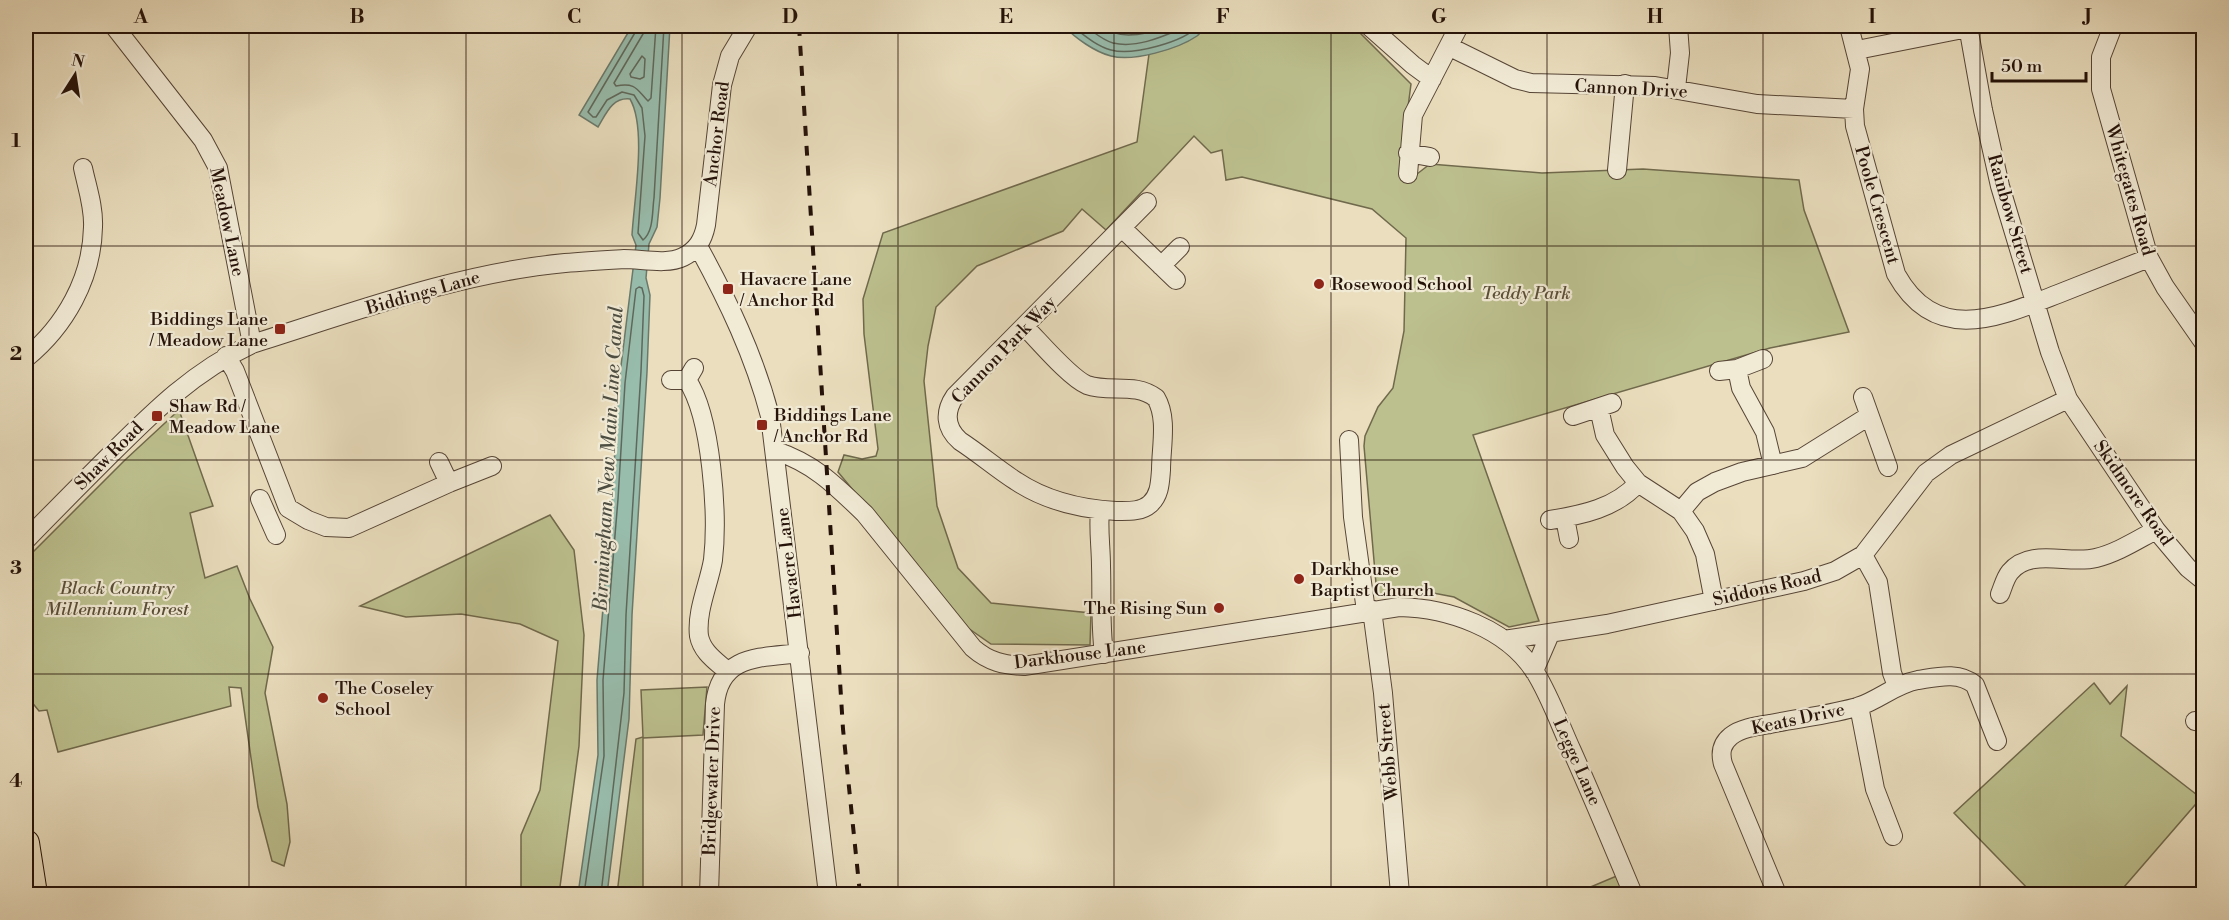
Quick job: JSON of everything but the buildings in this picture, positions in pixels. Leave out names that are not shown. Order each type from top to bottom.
[{"type":"highway","points":[[26,843],[34,894]]},
{"type":"street","name":"Meadow Lane","points":[[114,26],[203,140],[218,168],[252,344]]},
{"type":"street","name":"Anchor Road","points":[[698,246],[706,225],[722,85],[730,56],[748,26]]},
{"type":"street","points":[[1369,26],[1432,79]]},
{"type":"street","points":[[1408,174],[1413,115],[1459,26]]},
{"type":"street","points":[[1676,88],[1680,53],[1679,26]]},
{"type":"street","name":"Poole Crescent","points":[[1849,26],[1857,50],[1860,69],[1854,109],[1855,126],[1896,274],[1914,298],[1938,314],[1973,321],[1996,317],[2149,258]]},
{"type":"street","name":"Whitegates Road","points":[[2113,26],[2101,57],[2101,89],[2149,258],[2165,287],[2204,343]]},
{"type":"street","points":[[1857,50],[1968,27]]},
{"type":"street","name":"Rainbow Street","points":[[1968,27],[1983,111],[2000,186],[2050,352],[2068,399]]},
{"type":"street","name":"Cannon Drive","points":[[1450,47],[1515,80],[1531,83],[1625,84],[1676,88],[1757,104],[1854,109]]},
{"type":"street","points":[[1623,159],[1625,84]]},
{"type":"street","points":[[1408,153],[1430,157]]},
{"type":"street","points":[[26,358],[57,328],[71,306],[84,278],[94,225],[82,168]]},
{"type":"street","name":"Cannon Park Way","points":[[1025,327],[1080,381],[1098,388],[1138,389],[1156,398],[1161,407],[1160,478],[1156,496],[1152,502],[1138,510],[1100,510],[1054,500],[1016,482],[960,441],[952,434],[948,411],[955,396],[1147,202]]},
{"type":"street","points":[[1122,228],[1176,280]]},
{"type":"street","name":"Biddings Lane","points":[[226,356],[252,344],[423,292],[512,269],[627,259],[670,261],[681,258],[698,246]]},
{"type":"street","name":"Havacre Lane","points":[[698,246],[747,344],[766,398],[776,451],[828,894]]},
{"type":"street","points":[[1161,266],[1180,247]]},
{"type":"street","points":[[226,356],[235,371],[288,508],[308,520],[326,527],[349,528],[492,466]]},
{"type":"street","name":"Shaw Road","points":[[26,540],[170,396],[226,356]]},
{"type":"street","points":[[1719,371],[1737,369],[1763,359]]},
{"type":"street","points":[[1737,369],[1741,388],[1765,432],[1773,465]]},
{"type":"street","points":[[684,376],[693,389],[702,415],[715,516],[713,558],[700,617],[699,638],[702,646],[711,658],[728,670],[745,661],[800,653]]},
{"type":"street","points":[[1863,397],[1888,467]]},
{"type":"street","name":"Skidmore Road","points":[[2068,399],[2156,530],[2188,568],[2204,581]]},
{"type":"street","name":"Siddons Road","points":[[1504,640],[1607,624],[1804,581],[1835,571],[1863,555],[1926,473],[1951,455],[2068,399]]},
{"type":"street","points":[[1573,416],[1605,405],[1605,435],[1616,454],[1638,483],[1681,511],[1695,531],[1706,554],[1714,601]]},
{"type":"street","points":[[1681,511],[1697,492],[1715,482],[1742,472],[1802,458],[1869,416]]},
{"type":"street","name":"Webb Street","points":[[1349,440],[1353,517],[1383,693],[1400,894]]},
{"type":"street","name":"Darkhouse Lane","points":[[776,451],[817,470],[865,514],[959,632],[983,657],[1006,665],[1024,666],[1399,607],[1429,609],[1446,613],[1479,626],[1504,640]]},
{"type":"street","points":[[439,462],[449,483]]},
{"type":"street","points":[[1569,539],[1557,519],[1614,504],[1638,483]]},
{"type":"street","points":[[260,499],[276,536]]},
{"type":"street","points":[[267,516],[288,508]]},
{"type":"street","points":[[1100,510],[1098,525],[1104,654]]},
{"type":"street","points":[[2000,594],[2003,568],[2032,560],[2080,561],[2097,558],[2156,530]]},
{"type":"street","points":[[1863,555],[1878,582],[1892,673],[1897,686]]},
{"type":"street","points":[[1534,671],[1550,634]]},
{"type":"street","name":"Legge Lane","points":[[1504,640],[1525,659],[1547,694],[1633,894]]},
{"type":"street","name":"Bridgewater Drive","points":[[709,894],[715,704],[719,684],[728,670]]},
{"type":"street","name":"Keats Drive","points":[[1777,894],[1723,764],[1721,752],[1731,736],[1745,729],[1860,706],[1897,686],[1940,677],[1961,677],[1975,685],[1988,735]]},
{"type":"street","points":[[1860,706],[1870,773],[1884,829]]},
{"type":"green space","name":"Teddy Park","points":[[1206,26],[1345,26],[1356,29],[1411,84],[1400,168],[1417,174],[1430,164],[1542,173],[1643,169],[1799,180],[1804,210],[1849,332],[1770,348],[1473,435],[1539,621],[1509,627],[1454,597],[1428,592],[1377,595],[1364,446],[1365,436],[1378,407],[1393,388],[1404,331],[1406,238],[1372,209],[1242,177],[1226,180],[1222,150],[1211,153],[1194,136],[1106,230],[1082,209],[1063,231],[977,266],[936,307],[924,381],[937,506],[958,568],[991,603],[1091,613],[1090,645],[991,644],[968,628],[838,472],[844,455],[862,459],[876,456],[878,449],[864,334],[863,299],[883,233],[1137,142],[1149,54],[1180,44]]},
{"type":"green space","name":"Black Country Millennium Forest","points":[[179,410],[213,506],[190,513],[205,578],[237,566],[273,647],[265,693],[287,804],[290,842],[284,866],[272,861],[258,807],[241,688],[229,687],[231,706],[58,752],[47,710],[39,711],[26,695],[26,559],[125,460]]},
{"type":"green space","points":[[550,515],[574,550],[584,635],[579,746],[559,894],[521,894],[521,835],[540,790],[558,641],[520,624],[461,614],[406,617],[360,606]]},
{"type":"green space","points":[[2094,683],[2110,704],[2127,686],[2121,736],[2201,798],[2118,894],[2033,894],[1954,813]]},
{"type":"green space","points":[[707,687],[703,735],[643,738],[643,894],[617,894],[636,739],[643,737],[641,690]]},
{"type":"green space","points":[[1619,875],[1628,894],[1574,894]]},
{"type":"water","points":[[632,26],[670,26],[660,198],[657,227],[649,244],[646,278],[650,295],[632,615],[629,719],[607,894],[578,894],[598,755],[597,680],[619,382],[636,245],[632,235],[639,146],[635,112],[630,99],[614,104],[598,127],[579,115]]},
{"type":"water","points":[[1064,26],[1139,28],[1206,26],[1197,36],[1179,45],[1143,56],[1120,57],[1111,56],[1092,48]]},
{"type":"railway","points":[[799,26],[843,729],[860,894]]},
{"type":"place","name":"Rosewood School","points":[[1319,284]]},
{"type":"place","name":"Havacre Lane / Anchor Rd","points":[[728,289]]},
{"type":"place","name":"Biddings Lane / Meadow Lane","points":[[280,329]]},
{"type":"place","name":"Shaw Rd / Meadow Lane","points":[[157,416]]},
{"type":"place","name":"Biddings Lane / Anchor Rd","points":[[762,425]]},
{"type":"place","name":"Darkhouse Baptist Church","points":[[1299,579]]},
{"type":"place","name":"The Rising Sun","points":[[1219,608]]},
{"type":"place","name":"The Coseley School","points":[[323,698]]},
{"type":"water label","name":"Birmingham New Main Line Canal","points":[[609,459]]}]
